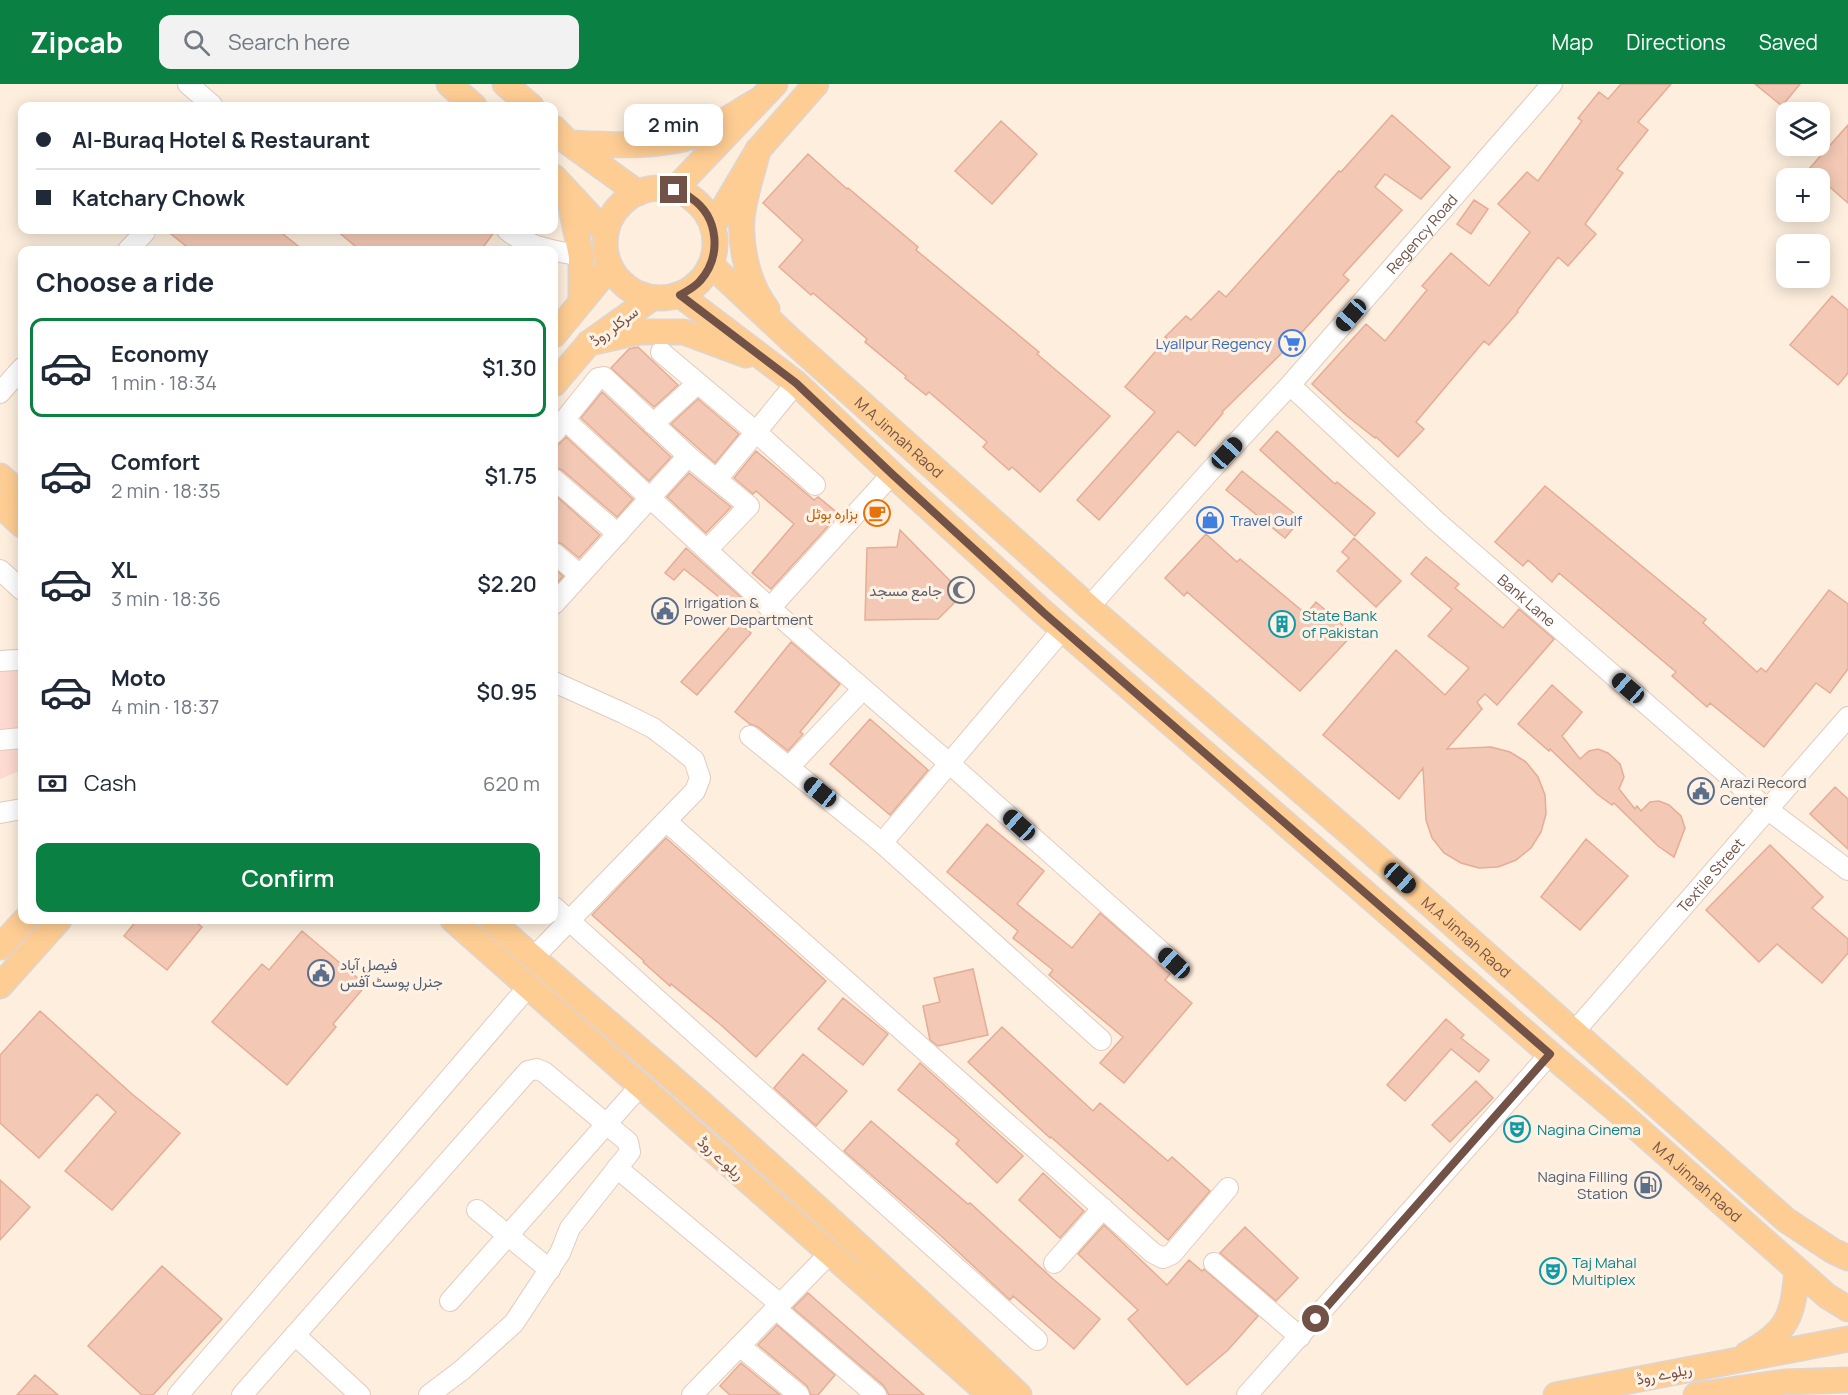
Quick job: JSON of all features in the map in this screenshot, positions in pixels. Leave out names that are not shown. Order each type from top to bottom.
[{"type":"main road","points":[[449,84],[469,102]]},
{"type":"main road","points":[[505,84],[526,102]]},
{"type":"main road","points":[[713,226],[758,150],[803,89]]},
{"type":"main road","points":[[561,136],[607,145],[654,143],[695,136],[767,92]]},
{"type":"main road","points":[[674,190],[767,92]]},
{"type":"main road","points":[[561,136],[638,193]]},
{"type":"main road","points":[[589,343],[639,332],[684,332],[773,365],[792,341],[759,299],[745,260],[742,219],[758,150]]},
{"type":"main road","points":[[561,185],[606,233]]},
{"type":"main road","points":[[561,185],[581,256],[581,302]]},
{"type":"main road","points":[[656,188],[674,190],[691,197],[704,210],[713,226],[716,246],[711,266],[699,283],[680,295],[652,298],[635,292],[621,282],[610,267],[605,250],[606,233],[612,216],[623,202],[638,193],[656,188]]},
{"type":"main road","name":"M A Jinnah Raod","points":[[711,266],[1089,607]]},
{"type":"main road","points":[[558,329],[610,267]]},
{"type":"main road","name":"M A Jinnah Raod","points":[[680,295],[796,383],[892,474],[1063,629],[1827,1296],[1848,1309]]},
{"type":"main road","name":"سرکلر روڈ","points":[[558,379],[589,343],[652,298]]},
{"type":"main road","points":[[0,476],[18,492]]},
{"type":"main road","points":[[0,505],[18,521]]},
{"type":"main road","name":"M.A Jinnah Raod","points":[[1089,607],[1353,836],[1786,1220],[1833,1251],[1848,1258]]},
{"type":"main road","points":[[0,947],[21,924]]},
{"type":"main road","points":[[0,986],[55,924]]},
{"type":"main road","name":"ریلوے روڈ","points":[[457,924],[990,1395]]},
{"type":"main road","name":"ریلوے روڈ","points":[[495,924],[693,1096],[891,1275],[1019,1395]]},
{"type":"main road","points":[[1786,1220],[1848,1240]]},
{"type":"main road","points":[[1737,1360],[1768,1342],[1787,1322],[1795,1293],[1797,1270]]},
{"type":"main road","name":"ریلوے روڈ","points":[[1556,1395],[1848,1339]]},
{"type":"main road","name":"ریلوے روڈ","points":[[1696,1395],[1758,1391],[1785,1382],[1848,1380]]},
{"type":"street","points":[[188,84],[209,102]]},
{"type":"street","name":"Regency Road","points":[[1089,607],[1211,470],[1290,386],[1552,84]]},
{"type":"street","points":[[132,246],[143,234]]},
{"type":"street","points":[[512,234],[539,246]]},
{"type":"street","points":[[558,251],[581,256]]},
{"type":"street","points":[[661,352],[815,485]]},
{"type":"street","points":[[0,393],[18,373]]},
{"type":"street","points":[[707,550],[748,506],[688,456],[604,377],[598,378],[559,426],[651,498],[707,550],[770,608],[1174,963]]},
{"type":"street","points":[[653,424],[698,383]]},
{"type":"street","points":[[717,479],[796,383]]},
{"type":"street","name":"Bank Lane","points":[[1290,386],[1436,521],[1767,809],[1848,870]]},
{"type":"street","points":[[558,600],[688,456]]},
{"type":"street","points":[[770,608],[892,474]]},
{"type":"street","points":[[558,482],[618,534]]},
{"type":"street","points":[[558,556],[580,576]]},
{"type":"street","points":[[0,570],[18,586]]},
{"type":"street","points":[[882,843],[1063,629]]},
{"type":"street","points":[[533,958],[695,791],[700,778],[694,760],[653,728],[558,684]]},
{"type":"street","points":[[789,767],[863,689]]},
{"type":"street","name":"Textile Street","points":[[1574,1032],[1848,717]]},
{"type":"street","points":[[750,736],[882,843],[1101,1040]]},
{"type":"street","points":[[0,740],[18,738]]},
{"type":"street","points":[[0,813],[18,810]]},
{"type":"street","points":[[666,821],[1153,1253],[1163,1258],[1172,1254],[1228,1188]]},
{"type":"street","points":[[558,910],[1037,1340]]},
{"type":"street","points":[[178,1395],[528,987]]},
{"type":"street","points":[[1247,1395],[1550,1054]]},
{"type":"street","points":[[242,1395],[528,1071],[537,1069],[544,1072],[628,1142],[630,1148],[570,1228],[550,1270],[514,1323],[462,1370],[429,1395]]},
{"type":"street","points":[[450,1301],[640,1086]]},
{"type":"street","points":[[617,1168],[778,1306],[876,1395]]},
{"type":"street","points":[[1054,1263],[1103,1208]]},
{"type":"street","points":[[477,1210],[550,1270]]},
{"type":"street","points":[[703,1392],[740,1346],[829,1254]]},
{"type":"street","points":[[1214,1263],[1300,1337]]},
{"type":"street","points":[[295,1335],[360,1395]]},
{"type":"street","points":[[740,1346],[799,1395]]},
{"type":"shaded area","points":[[0,658],[18,665],[18,772],[0,779]]},
{"type":"building","points":[[1621,84],[1671,84],[1638,122],[1648,130],[1617,169],[1623,173],[1585,224],[1596,234],[1568,266],[1558,257],[1518,312],[1489,345],[1484,341],[1416,422],[1424,429],[1398,457],[1312,384],[1366,324],[1385,341],[1427,290],[1422,286],[1451,253],[1489,286],[1530,232],[1498,204],[1527,172],[1538,181],[1582,121],[1578,118],[1599,92],[1608,99]]},
{"type":"building","points":[[1755,84],[1800,84],[1785,102],[1777,102]]},
{"type":"building","points":[[1392,115],[1450,167],[1421,199],[1385,174],[1375,187],[1402,210],[1343,275],[1349,280],[1294,341],[1222,412],[1195,446],[1178,431],[1099,520],[1077,500],[1155,412],[1125,387],[1167,338],[1165,337],[1186,316],[1191,320],[1219,291],[1226,297]]},
{"type":"building","points":[[1001,121],[1037,154],[992,204],[955,171]]},
{"type":"building","points":[[1848,125],[1848,203],[1830,187],[1830,168],[1810,168],[1821,156],[1830,156],[1830,145]]},
{"type":"building","points":[[808,154],[918,247],[916,250],[1039,352],[1037,354],[1110,416],[1040,492],[1012,467],[1009,470],[983,447],[987,442],[929,392],[926,395],[905,378],[906,376],[865,342],[867,339],[779,267],[803,240],[763,203]]},
{"type":"building","points":[[1474,200],[1488,209],[1471,234],[1457,224]]},
{"type":"building","points":[[171,234],[283,234],[298,246],[186,246]]},
{"type":"building","points":[[341,234],[493,234],[484,246],[355,246]]},
{"type":"building","points":[[1832,296],[1848,310],[1848,373],[1838,385],[1790,345]]},
{"type":"building","points":[[638,347],[678,385],[654,407],[611,368],[629,349]]},
{"type":"building","points":[[602,392],[671,457],[649,481],[581,418]]},
{"type":"building","points":[[698,399],[739,434],[715,463],[671,424]]},
{"type":"building","points":[[1277,431],[1335,484],[1337,482],[1375,513],[1355,536],[1260,450]]},
{"type":"building","points":[[566,437],[633,499],[617,517],[558,468],[559,444]]},
{"type":"building","points":[[756,451],[814,500],[818,497],[839,514],[771,589],[752,573],[794,524],[756,491],[753,494],[734,478]]},
{"type":"building","points":[[1242,471],[1301,519],[1285,538],[1226,490]]},
{"type":"building","points":[[689,473],[731,507],[706,533],[667,497]]},
{"type":"building","points":[[1545,486],[1706,619],[1703,623],[1757,672],[1761,668],[1766,672],[1829,590],[1848,604],[1848,669],[1830,693],[1816,683],[1764,747],[1710,703],[1707,707],[1672,676],[1676,672],[1559,573],[1552,582],[1528,560],[1523,566],[1495,542]]},
{"type":"building","points":[[558,498],[600,535],[579,558],[558,542]]},
{"type":"building","points":[[900,530],[963,594],[938,619],[865,620],[867,548],[897,547]]},
{"type":"building","name":"State Bank of Pakistan","points":[[1206,534],[1237,562],[1240,559],[1306,614],[1316,602],[1353,634],[1300,691],[1187,592],[1184,596],[1165,578]]},
{"type":"building","points":[[1354,538],[1401,581],[1376,607],[1337,571],[1349,558],[1342,552]]},
{"type":"building","points":[[686,548],[743,599],[735,610],[684,569],[674,580],[665,573]]},
{"type":"building","points":[[1426,557],[1459,584],[1455,588],[1503,628],[1519,609],[1554,639],[1497,705],[1485,694],[1477,702],[1482,709],[1447,749],[1491,747],[1510,752],[1526,762],[1538,777],[1545,795],[1546,814],[1541,832],[1531,848],[1516,860],[1498,867],[1479,868],[1461,863],[1444,853],[1432,838],[1426,820],[1423,768],[1399,799],[1323,735],[1396,650],[1445,695],[1469,668],[1428,636],[1452,609],[1411,574]]},
{"type":"building","points":[[558,572],[563,576],[558,582]]},
{"type":"building","points":[[736,620],[751,633],[697,695],[681,682]]},
{"type":"building","points":[[791,642],[840,684],[800,732],[803,734],[788,751],[735,712]]},
{"type":"building","points":[[1552,685],[1582,712],[1562,736],[1580,759],[1589,751],[1598,749],[1608,753],[1620,764],[1624,777],[1619,789],[1635,809],[1637,806],[1641,811],[1650,802],[1659,801],[1669,805],[1681,816],[1685,828],[1674,857],[1658,846],[1614,803],[1612,805],[1597,794],[1550,749],[1549,751],[1518,724]]},
{"type":"building","points":[[870,719],[928,770],[890,815],[830,764]]},
{"type":"building","points":[[1835,787],[1848,799],[1848,849],[1810,814]]},
{"type":"building","points":[[987,824],[1044,871],[1017,904],[1072,948],[1100,913],[1170,974],[1165,980],[1192,1003],[1124,1083],[1100,1063],[1123,1037],[1049,975],[1053,970],[1013,938],[1018,931],[947,872]]},
{"type":"building","points":[[666,838],[826,981],[756,1057],[721,1025],[671,984],[670,986],[592,915]]},
{"type":"building","points":[[1586,839],[1628,876],[1580,930],[1541,897]]},
{"type":"building","points":[[1770,845],[1823,897],[1812,908],[1848,939],[1848,953],[1822,983],[1777,944],[1759,962],[1706,910]]},
{"type":"building","points":[[134,924],[198,924],[202,927],[167,970],[124,936]]},
{"type":"building","points":[[302,931],[366,985],[333,1024],[336,1027],[287,1085],[212,1022],[262,964],[269,970]]},
{"type":"building","points":[[973,969],[988,1035],[938,1046],[930,1040],[923,1006],[940,1002],[934,978]]},
{"type":"building","points":[[843,998],[888,1034],[863,1065],[818,1029]]},
{"type":"building","points":[[40,1011],[132,1094],[180,1133],[112,1210],[65,1171],[116,1112],[97,1094],[39,1158],[0,1123],[0,1055]]},
{"type":"building","points":[[1446,1019],[1464,1035],[1461,1038],[1489,1060],[1479,1072],[1451,1049],[1405,1101],[1387,1085]]},
{"type":"building","points":[[1002,1027],[1093,1111],[1100,1103],[1168,1161],[1172,1157],[1210,1191],[1168,1240],[1050,1138],[968,1062]]},
{"type":"building","points":[[803,1054],[847,1091],[816,1126],[774,1088]]},
{"type":"building","points":[[920,1063],[1023,1156],[997,1183],[956,1144],[959,1140],[898,1090]]},
{"type":"building","points":[[1476,1081],[1493,1098],[1450,1142],[1432,1125]]},
{"type":"building","points":[[871,1121],[968,1204],[970,1203],[1100,1319],[1074,1349],[1013,1296],[1010,1300],[844,1151]]},
{"type":"building","points":[[1043,1173],[1084,1211],[1060,1238],[1019,1200]]},
{"type":"building","points":[[0,1180],[30,1207],[0,1240]]},
{"type":"building","points":[[1104,1225],[1167,1285],[1189,1260],[1202,1271],[1204,1269],[1258,1316],[1228,1350],[1187,1385],[1128,1319],[1138,1310],[1078,1254]]},
{"type":"building","points":[[1245,1227],[1298,1278],[1276,1301],[1220,1253]]},
{"type":"building","points":[[162,1266],[222,1319],[153,1395],[142,1395],[88,1346]]},
{"type":"building","points":[[808,1293],[924,1395],[889,1395],[884,1386],[793,1308]]},
{"type":"building","points":[[777,1325],[835,1375],[818,1395],[811,1395],[807,1386],[758,1345]]},
{"type":"building","points":[[741,1363],[780,1395],[730,1395],[720,1386]]},
{"type":"building","points":[[35,1375],[58,1395],[17,1395]]},
{"type":"place","name":"Lyallpur Regency","points":[[1292,343]]},
{"type":"place","name":"ہزارہ ہوٹل","points":[[877,513]]},
{"type":"place","name":"Travel Gulf","points":[[1210,520]]},
{"type":"place","name":"جامع مسجد","points":[[961,590]]},
{"type":"place","name":"Irrigation & Power Department","points":[[665,611]]},
{"type":"place","name":"State Bank of Pakistan","points":[[1282,624]]},
{"type":"place","name":"Arazi Record Center","points":[[1701,791]]},
{"type":"place","name":"فیصل آباد جنرل پوسٹ آفس","points":[[321,973]]},
{"type":"place","name":"Nagina Cinema","points":[[1517,1129]]},
{"type":"place","name":"Nagina Filling Station","points":[[1648,1185]]},
{"type":"place","name":"Taj Mahal Multiplex","points":[[1553,1271]]},
{"type":"route","points":[[674,190],[691,197],[704,210],[713,226],[716,246],[711,266],[699,283],[680,295],[796,383],[1044,613],[1550,1054],[1316,1319]]}]
